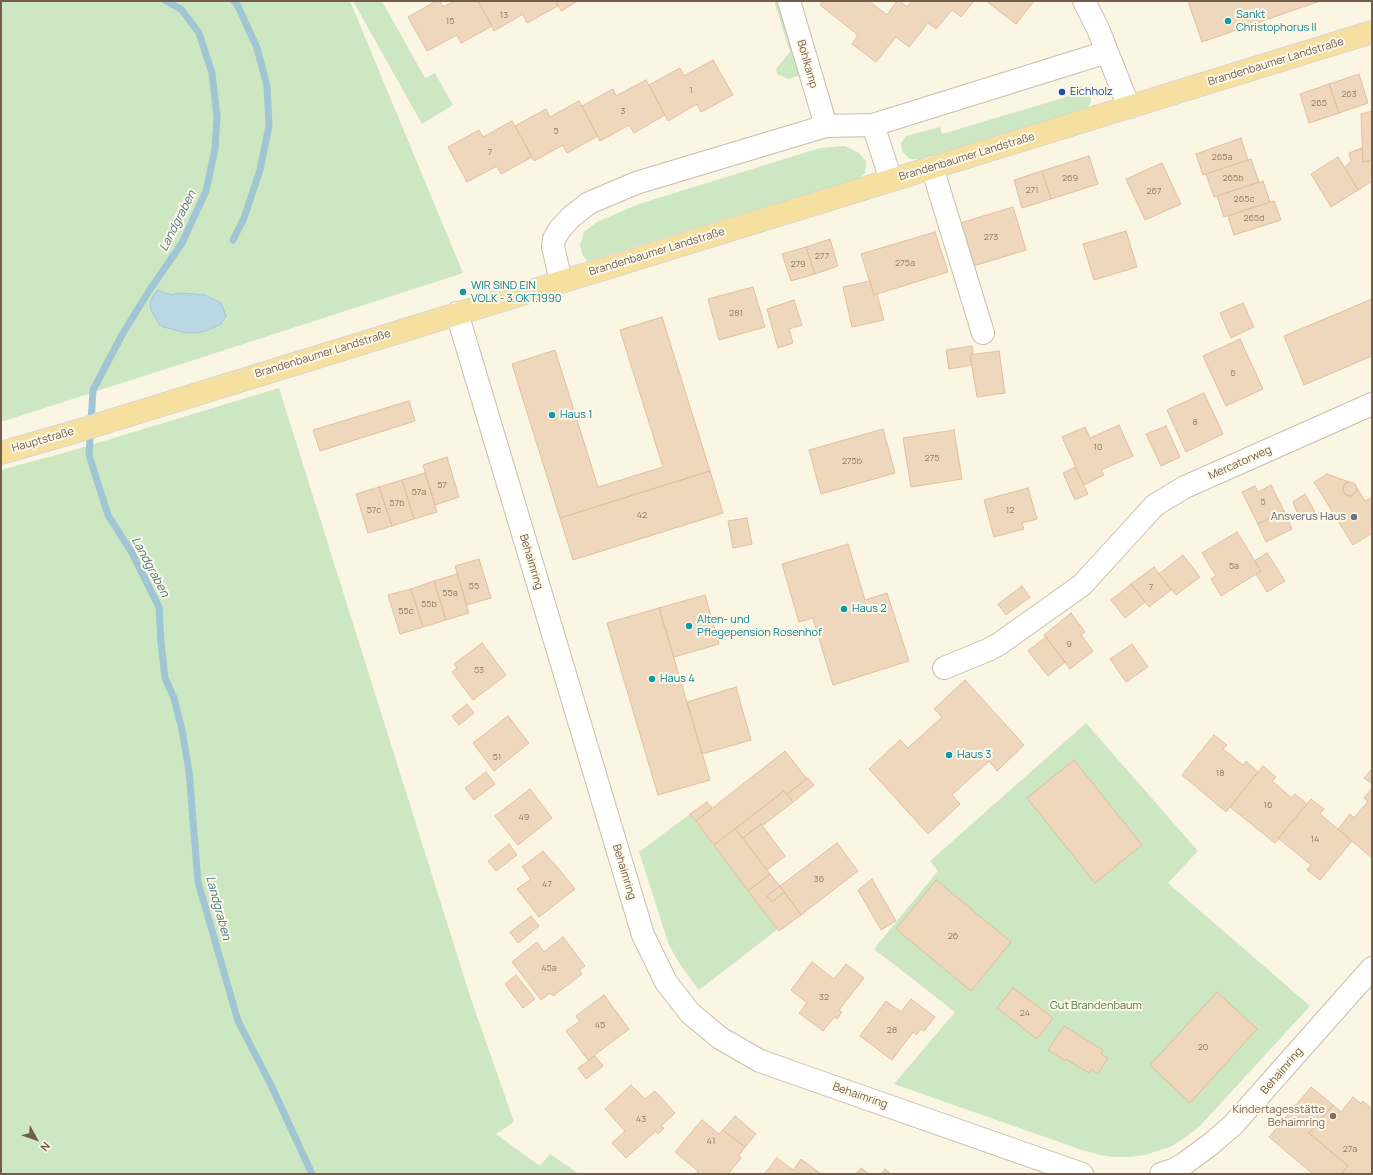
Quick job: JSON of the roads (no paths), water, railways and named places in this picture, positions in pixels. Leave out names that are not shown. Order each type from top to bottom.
[{"type":"main road","name":"Brandenbaumer Landstraße","points":[[80,430],[1372,32]]},
{"type":"main road","name":"Hauptstraße","points":[[1,453],[80,430]]},
{"type":"street","name":"Bohlkamp","points":[[789,1],[826,126]]},
{"type":"street","points":[[1084,1],[1098,29],[1129,107]]},
{"type":"street","points":[[561,281],[553,247],[554,239],[560,229],[571,217],[589,203],[636,183],[826,126],[873,125],[1107,52]]},
{"type":"street","points":[[873,125],[891,180]]},
{"type":"street","points":[[932,168],[983,333]]},
{"type":"street","name":"Behaimring","points":[[457,313],[643,935],[666,982],[690,1013],[720,1038],[760,1061],[1082,1174]]},
{"type":"street","name":"Mercatorweg","points":[[944,668],[988,650],[1034,620],[1082,585],[1122,543],[1155,505],[1185,487],[1372,404]]},
{"type":"street","name":"Behaimring","points":[[1161,1174],[1184,1164],[1233,1125],[1372,968]]},
{"type":"water","points":[[158,290],[171,295],[180,293],[205,295],[221,303],[226,316],[221,324],[197,333],[186,333],[164,327],[159,324],[151,310],[150,302]]},
{"type":"waterway","name":"Landgraben","points":[[166,1],[181,9],[199,33],[212,73],[217,117],[215,149],[206,191],[182,243],[149,291],[123,333],[93,390],[89,455],[108,515],[132,553],[159,607],[165,678],[174,698],[182,730],[189,771],[198,882],[238,1021],[271,1085],[312,1174]]},
{"type":"waterway","points":[[233,240],[244,218],[260,170],[269,126],[267,86],[257,48],[238,6],[234,1]]},
{"type":"place","name":"Sankt Christophorus II","points":[[1228,21]]},
{"type":"place","name":"Eichholz","points":[[1062,92]]},
{"type":"place","name":"WIR SIND EIN VOLK - 3.OKT.1990","points":[[463,292]]},
{"type":"place","name":"Haus 1","points":[[552,415]]},
{"type":"place","name":"Ansverus Haus","points":[[1354,517]]},
{"type":"place","name":"Haus 2","points":[[844,609]]},
{"type":"place","name":"Alten- und Pflegepension Rosenhof","points":[[689,626]]},
{"type":"place","name":"Haus 4","points":[[652,679]]},
{"type":"place","name":"Haus 3","points":[[949,755]]},
{"type":"place","name":"Kindertagesstätte Behaimring","points":[[1333,1116]]},
{"type":"park label","name":"Gut Brandenbaum","points":[[1096,1006]]}]
